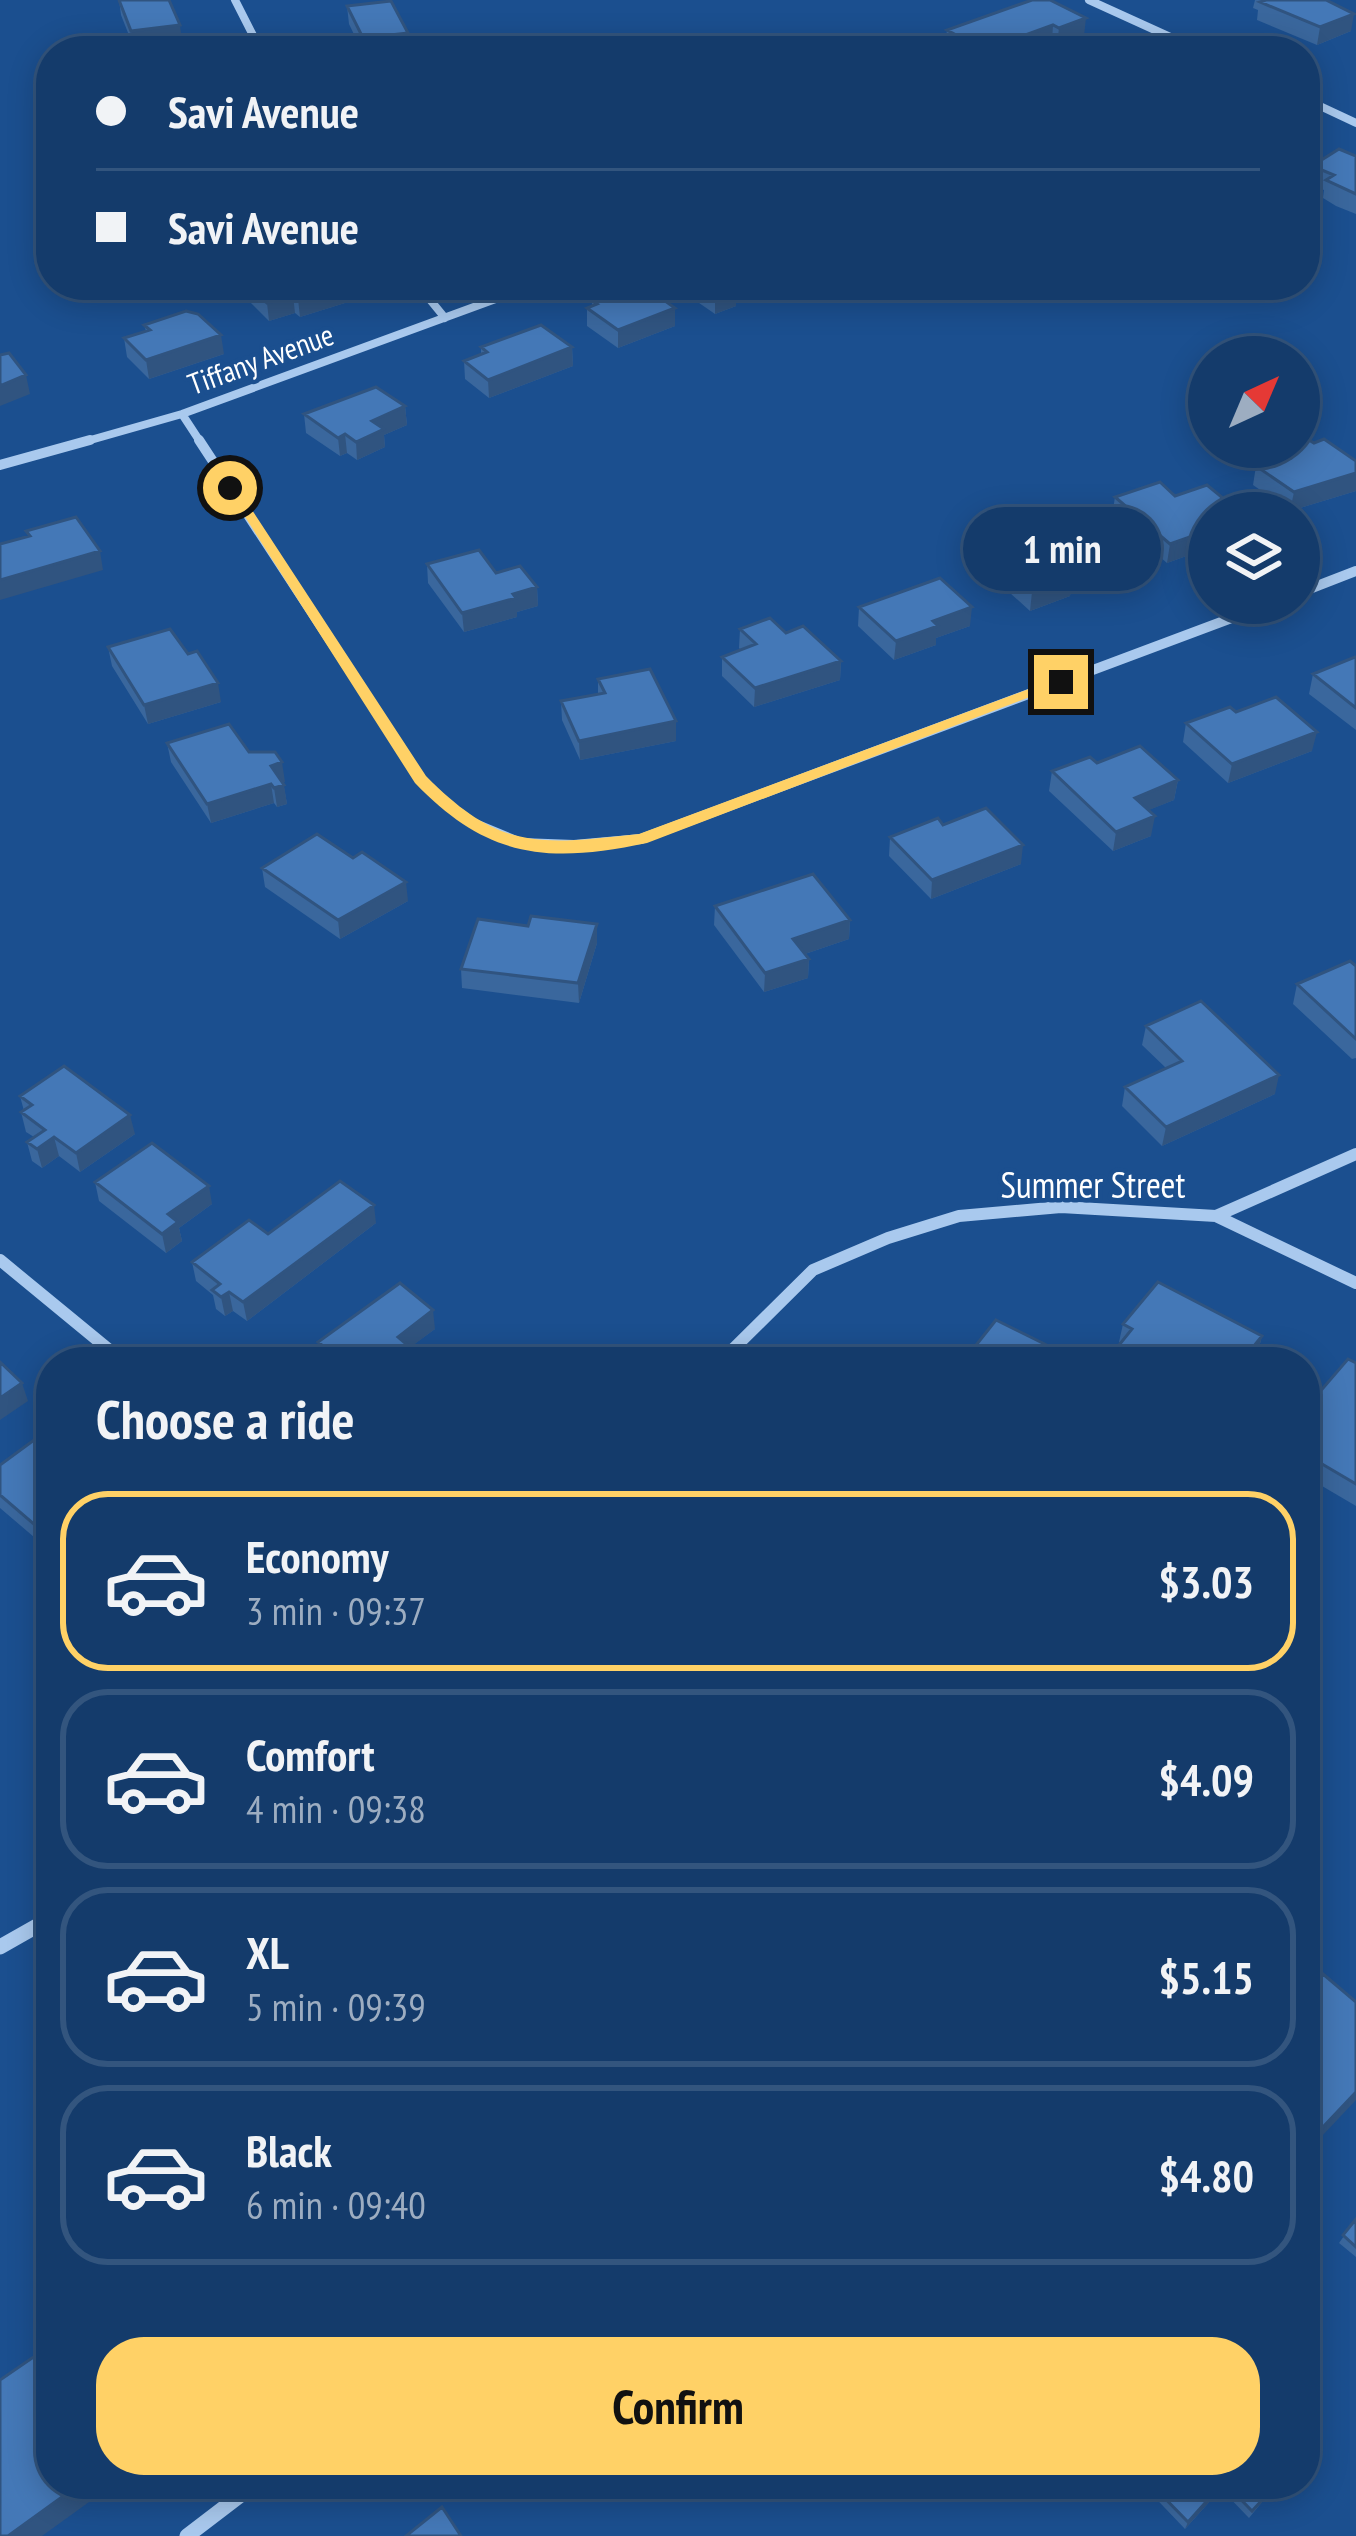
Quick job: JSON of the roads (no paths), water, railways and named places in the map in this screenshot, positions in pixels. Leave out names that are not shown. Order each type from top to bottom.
[{"type":"street","points":[[235,0],[253,36]]},
{"type":"street","points":[[1089,0],[1168,36]]},
{"type":"street","points":[[1320,106],[1356,123]]},
{"type":"street","points":[[430,300],[445,318]]},
{"type":"street","name":"Tiffany Avenue","points":[[0,465],[182,415],[494,300]]},
{"type":"street","points":[[182,415],[421,779],[456,816],[508,844],[572,847],[641,839],[1215,624]]},
{"type":"street","points":[[1320,585],[1356,571]]},
{"type":"street","name":"Summer Street","points":[[735,1347],[813,1270],[889,1238],[959,1216],[1061,1207],[1216,1216],[1356,1154]]},
{"type":"street","points":[[1216,1216],[1356,1283]]},
{"type":"street","points":[[0,1260],[106,1347]]},
{"type":"street","points":[[0,1947],[36,1927]]},
{"type":"street","points":[[187,2536],[235,2499]]}]
